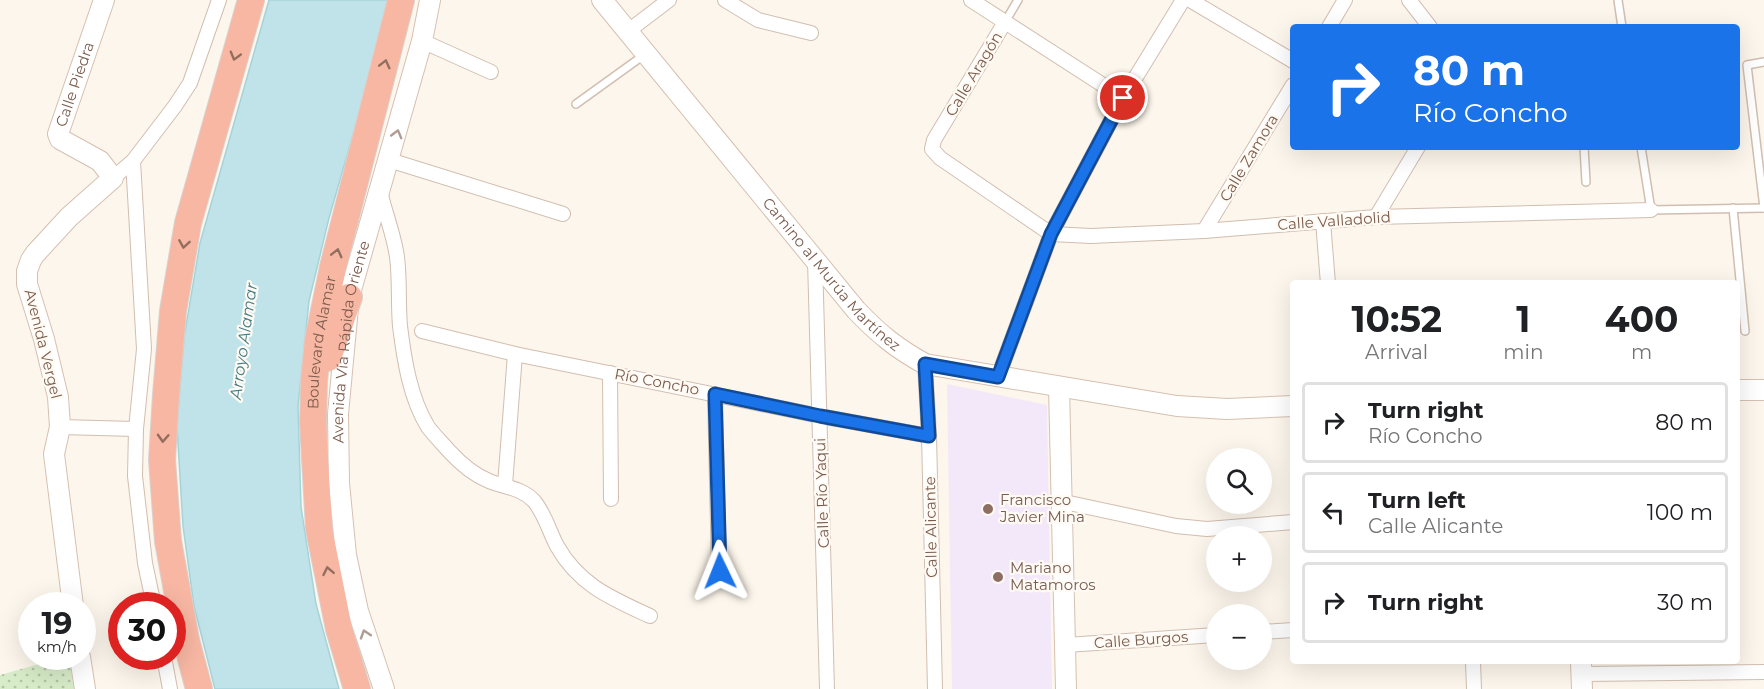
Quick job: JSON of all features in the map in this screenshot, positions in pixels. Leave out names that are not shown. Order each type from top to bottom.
[{"type":"highway","points":[[199,689],[186,640],[168,541],[162,460],[166,394],[173,311],[188,223],[251,0]]},
{"type":"highway","name":"Boulevard Alamar","points":[[357,689],[339,629],[320,529],[313,423],[314,381],[318,340],[333,267],[401,0]]},
{"type":"highway","points":[[313,423],[332,344],[349,297]]},
{"type":"street","name":"Calle Piedra","points":[[104,0],[58,134],[60,139],[100,162],[113,178]]},
{"type":"street","name":"Avenida Vergel","points":[[71,592],[54,454],[60,427],[58,397],[44,339],[29,296],[27,271],[30,260],[69,217],[133,161],[175,106],[190,83],[219,0]]},
{"type":"street","name":"Avenida Vía Rápida Oriente","points":[[384,689],[358,611],[346,555],[339,483],[338,414],[349,297],[422,41],[430,0]]},
{"type":"street","points":[[437,0],[422,41],[490,72]]},
{"type":"street","name":"Camino al Murúa Martínez","points":[[602,0],[644,55],[856,310],[876,332],[895,347],[925,364],[1177,406],[1227,409],[1290,406]]},
{"type":"street","points":[[627,32],[669,0]]},
{"type":"street","points":[[725,0],[758,20],[811,33]]},
{"type":"street","points":[[971,0],[1123,98]]},
{"type":"street","points":[[998,377],[1051,234],[1123,98],[1183,0]]},
{"type":"street","points":[[1190,0],[1290,59]]},
{"type":"street","points":[[1331,24],[1345,0]]},
{"type":"street","points":[[1409,0],[1429,24]]},
{"type":"street","name":"Calle Aragón","points":[[1005,22],[934,140],[932,149],[940,158],[1051,234]]},
{"type":"street","name":"Calle Zamora","points":[[1204,231],[1290,90]]},
{"type":"street","points":[[1376,217],[1416,150]]},
{"type":"street","points":[[389,160],[563,214]]},
{"type":"street","points":[[133,161],[144,349],[136,429],[135,476],[145,563],[151,592]]},
{"type":"street","points":[[380,188],[397,257],[400,326],[407,365],[419,408],[429,428],[451,453],[472,471],[489,481],[523,492],[533,500],[570,566],[586,582],[650,616]]},
{"type":"street","name":"Calle Valladolid","points":[[1051,234],[1091,236],[1204,231],[1376,217],[1651,210]]},
{"type":"street","points":[[1323,221],[1328,280]]},
{"type":"street","name":"Calle Río Yaqui","points":[[815,260],[827,689]]},
{"type":"street","name":"Río Concho","points":[[422,332],[515,354],[929,436]]},
{"type":"street","points":[[506,486],[515,354]]},
{"type":"street","name":"Calle Alicante","points":[[925,364],[935,689]]},
{"type":"street","points":[[610,373],[610,499]]},
{"type":"street","points":[[1059,387],[1066,689]]},
{"type":"street","points":[[1740,390],[1764,390]]},
{"type":"street","points":[[715,394],[720,571]]},
{"type":"street","points":[[60,427],[136,429]]},
{"type":"street","points":[[1060,501],[1176,526],[1207,529],[1290,522]]},
{"type":"street","points":[[1272,631],[1290,630]]},
{"type":"street","name":"Calle Burgos","points":[[1066,645],[1206,636]]},
{"type":"street","points":[[1473,664],[1474,689]]},
{"type":"street","points":[[1582,675],[1693,667],[1764,672]]},
{"type":"street","points":[[82,670],[85,689]]},
{"type":"street","points":[[166,670],[170,689]]},
{"type":"lane","name":"Calle Aragón","points":[[1005,22],[1018,0]]},
{"type":"lane","points":[[1618,0],[1622,24]]},
{"type":"lane","points":[[576,104],[644,55]]},
{"type":"lane","points":[[1764,62],[1747,64],[1764,208]]},
{"type":"lane","points":[[1584,150],[1586,182]]},
{"type":"lane","points":[[1641,150],[1651,210]]},
{"type":"lane","points":[[1733,208],[1746,331]]},
{"type":"lane","name":"Calle Valladolid","points":[[1651,210],[1764,208]]},
{"type":"shaded area","points":[[947,384],[1047,405],[1052,689],[952,689]]},
{"type":"green space","points":[[18,670],[71,670],[74,689],[0,689],[0,675]]},
{"type":"water","name":"Arroyo Alamar","points":[[269,0],[392,0],[329,218],[309,301],[298,406],[301,507],[316,604],[339,689],[215,689],[194,606],[183,526],[177,426],[184,338],[200,243]]},
{"type":"place","name":"Francisco Javier Mina","points":[[988,509]]},
{"type":"place","name":"Mariano Matamoros","points":[[998,577]]},
{"type":"route","points":[[720,571],[715,394],[929,436],[925,364],[998,377],[1051,234],[1123,98]]}]
